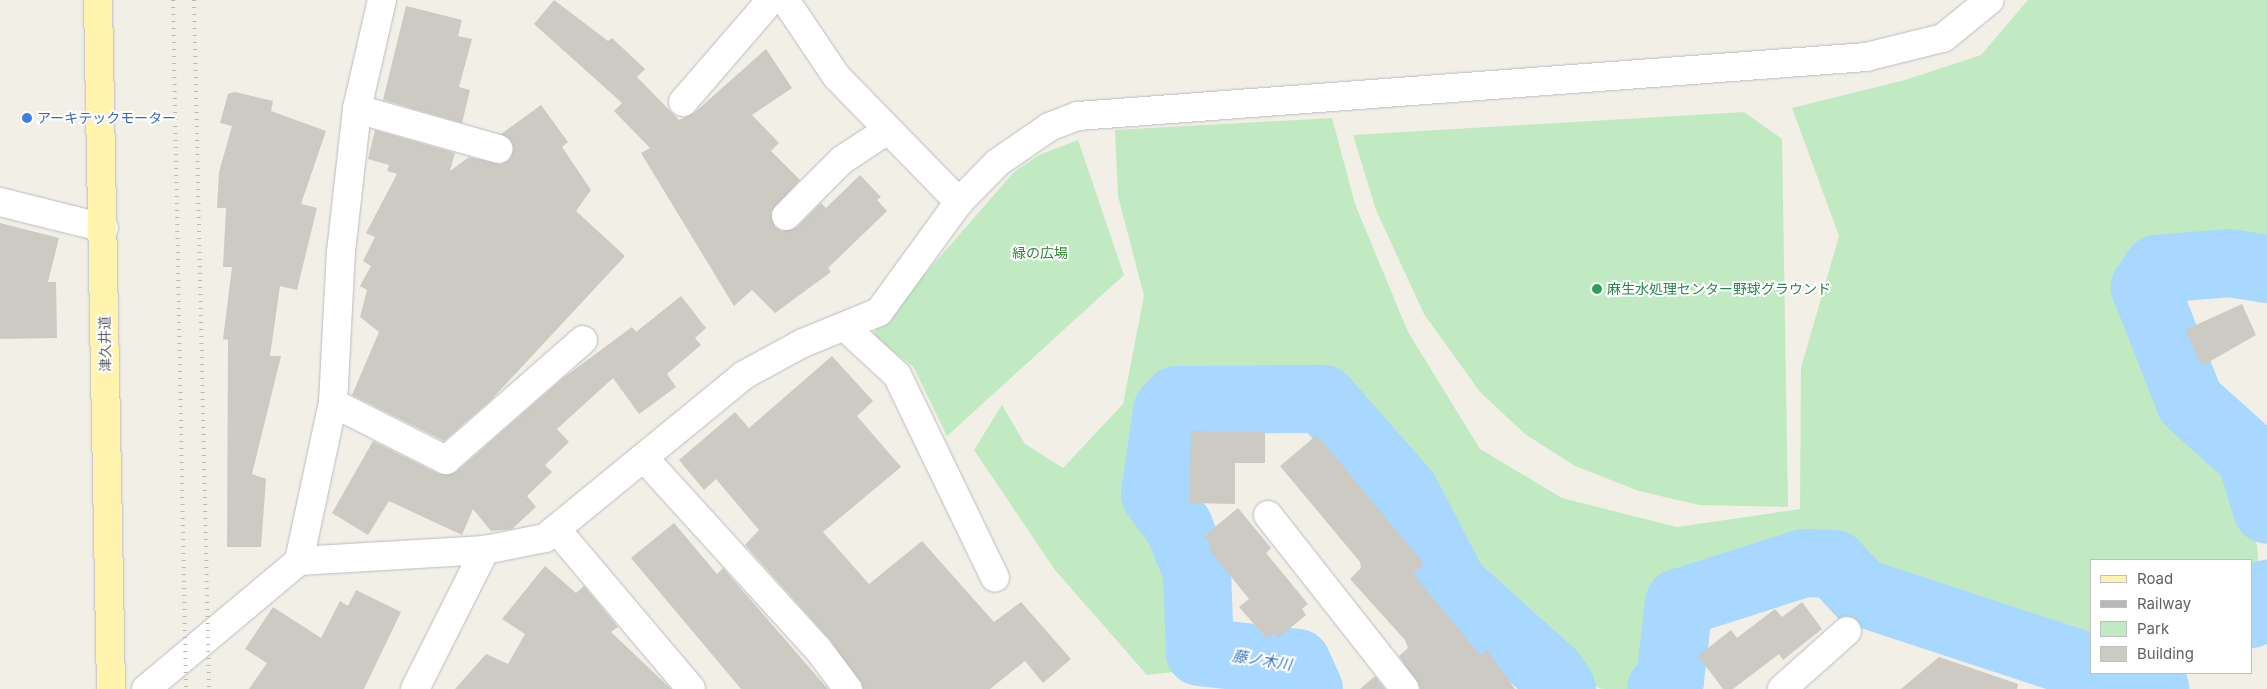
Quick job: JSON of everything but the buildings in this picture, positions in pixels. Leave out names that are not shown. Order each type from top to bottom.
[{"type":"main road","name":"津久井道","points":[[98,0],[104,228],[111,689]]},
{"type":"street","points":[[299,561],[333,403],[341,252],[357,109],[382,0]]},
{"type":"street","points":[[682,102],[772,0]]},
{"type":"street","points":[[785,0],[836,77],[886,131],[959,202]]},
{"type":"street","points":[[146,689],[299,561],[485,550],[545,538],[744,375],[802,343],[846,328],[879,312],[959,202],[1022,143],[1078,116],[1866,57],[1943,38],[1990,0]]},
{"type":"street","points":[[357,109],[498,149]]},
{"type":"street","points":[[786,216],[842,160],[886,131]]},
{"type":"street","points":[[0,202],[104,228]]},
{"type":"street","points":[[846,328],[897,375],[996,578]]},
{"type":"street","points":[[333,403],[446,460],[583,340]]},
{"type":"street","points":[[644,458],[818,649],[848,689]]},
{"type":"street","points":[[1268,515],[1405,689]]},
{"type":"street","points":[[556,529],[691,689]]},
{"type":"street","points":[[415,689],[485,550]]},
{"type":"street","points":[[1782,689],[1847,631]]},
{"type":"green space","points":[[2028,0],[2267,0],[2267,274],[2196,247],[2157,244],[2122,269],[2127,314],[2145,372],[2199,454],[2238,492],[2257,545],[2259,574],[2252,585],[2252,559],[2090,559],[2090,674],[2172,674],[2165,680],[2094,683],[2028,667],[1930,604],[1913,584],[1876,587],[1840,549],[1786,573],[1666,609],[1665,665],[1637,689],[1602,689],[1587,683],[1521,617],[1471,580],[1433,507],[1410,479],[1320,395],[1191,397],[1164,382],[1139,481],[1168,591],[1183,671],[1147,675],[1055,570],[974,450],[1002,405],[1025,444],[1063,468],[1123,404],[1144,296],[1118,196],[1115,130],[1332,118],[1355,204],[1408,332],[1480,449],[1562,498],[1677,527],[1800,509],[1801,368],[1839,236],[1792,108],[1905,80],[1981,55]]},
{"type":"green space","name":"麻生水処理センター野球グラウンド","points":[[1744,112],[1782,139],[1788,507],[1699,505],[1639,491],[1575,466],[1525,434],[1480,392],[1424,314],[1376,210],[1353,135]]},
{"type":"green space","name":"緑の広場","points":[[1078,140],[1124,275],[947,436],[913,366],[871,336],[1014,172],[1039,155]]},
{"type":"waterway","points":[[2267,269],[2231,263],[2157,269],[2145,287],[2190,402],[2251,457],[2267,510]]},
{"type":"waterway","name":"藤ノ木川","points":[[1309,689],[1297,663],[1200,652],[1197,572],[1179,527],[1155,494],[1167,411],[1177,400],[1323,399],[1405,492],[1454,586],[1551,673],[1562,689]]},
{"type":"waterway","points":[[1661,689],[1670,680],[1679,603],[1804,563],[1834,564],[1860,592],[2090,668]]},
{"type":"waterway","points":[[2252,613],[2267,594]]},
{"type":"waterway","points":[[2109,674],[2155,689]]},
{"type":"railway","points":[[173,0],[186,689]]},
{"type":"railway","points":[[194,0],[209,689]]},
{"type":"place","name":"アーキテックモーター","points":[[27,118]]},
{"type":"place","name":"麻生水処理センター野球グラウンド","points":[[1597,289]]}]
